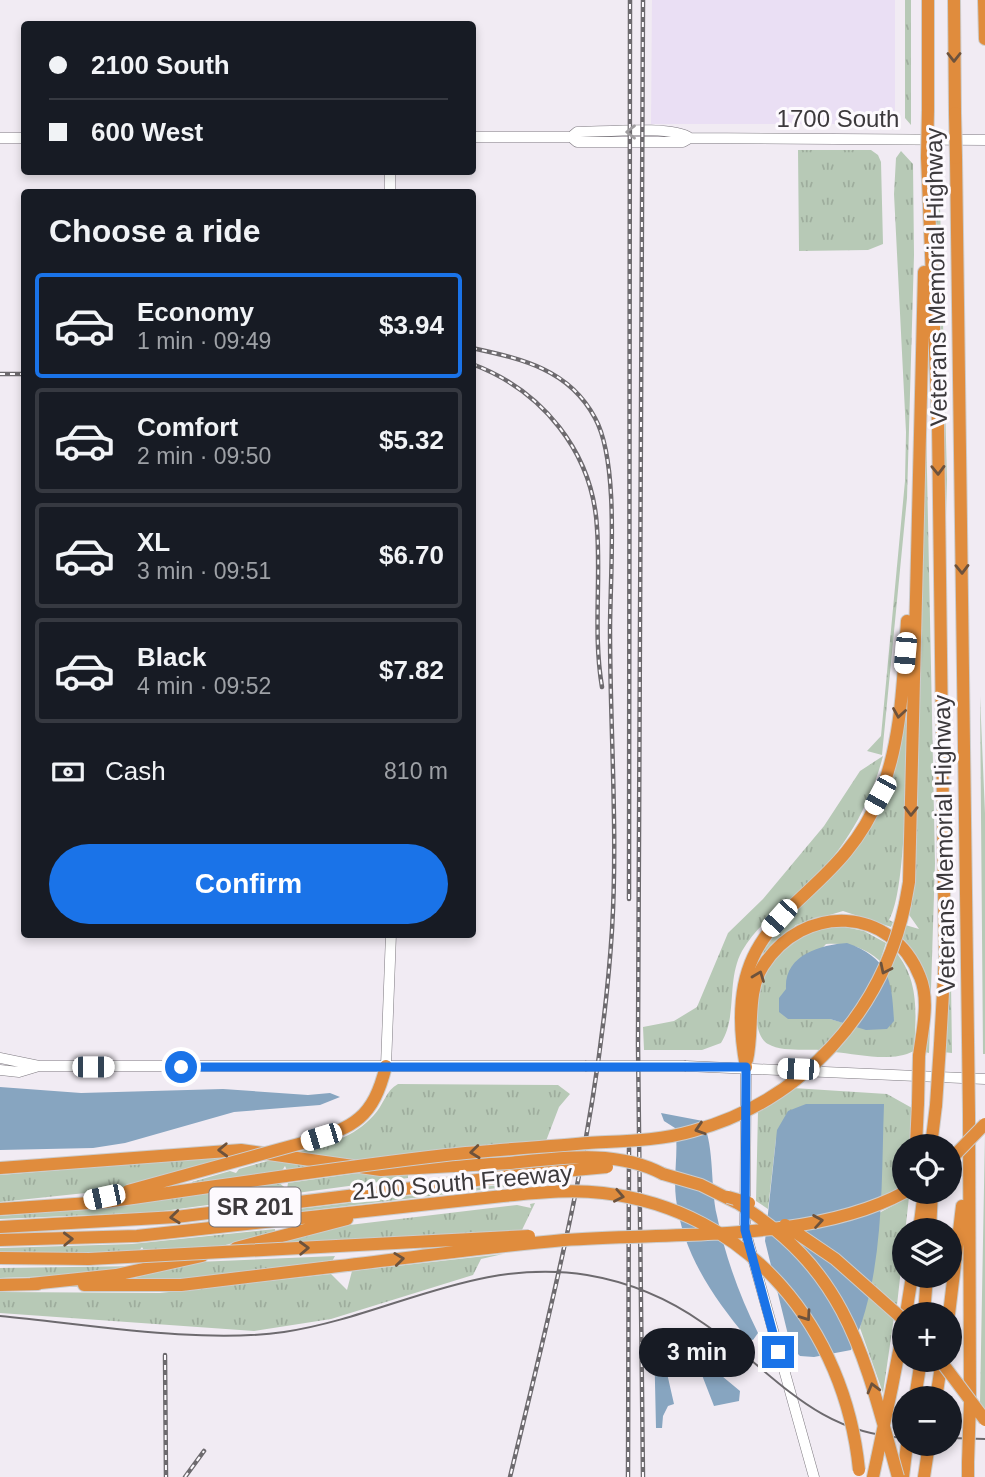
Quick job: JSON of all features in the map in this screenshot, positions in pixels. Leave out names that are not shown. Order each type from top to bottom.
[{"type":"highway","points":[[0,1209],[72,1203],[444,1156],[665,1137],[724,1121],[776,1095],[804,1074],[838,1041],[859,1015],[892,955],[909,882],[927,157],[928,0]]},
{"type":"highway","name":"Veterans Memorial Highway","points":[[954,0],[969,1115],[968,1477]]},
{"type":"highway","points":[[984,0],[985,39]]},
{"type":"highway","points":[[927,157],[938,424],[945,957],[933,1134]]},
{"type":"highway","points":[[746,1067],[741,1043],[742,990],[753,952],[789,908],[835,866],[855,840],[880,795],[900,705],[918,498]]},
{"type":"highway","points":[[746,1067],[753,995],[761,968],[790,934],[829,920],[848,920],[870,926],[900,946],[910,959],[924,989],[917,1134]]},
{"type":"highway","points":[[104,1199],[224,1167],[335,1133],[363,1116],[379,1091],[386,1066]]},
{"type":"highway","points":[[951,1302],[957,1260],[969,1115]]},
{"type":"highway","points":[[962,1148],[985,1124]]},
{"type":"highway","points":[[1,1168],[222,1150],[264,1152],[381,1170],[510,1170]]},
{"type":"highway","name":"2100 South Freeway","points":[[0,1227],[97,1224],[176,1217],[510,1170],[620,1167],[663,1174],[728,1197]]},
{"type":"highway","name":"2100 South Freeway","points":[[0,1240],[137,1236],[430,1203],[565,1191],[631,1198],[681,1214],[744,1251],[793,1299],[827,1351],[850,1415],[859,1475]]},
{"type":"highway","points":[[728,1197],[758,1209],[821,1249],[892,1309]]},
{"type":"highway","points":[[728,1197],[791,1244],[821,1276],[842,1307],[865,1359],[898,1477]]},
{"type":"highway","points":[[0,1285],[155,1287],[553,1241],[648,1236],[822,1220],[867,1209],[892,1198]]},
{"type":"highway","points":[[31,1284],[116,1275],[336,1222],[430,1203]]},
{"type":"highway","points":[[0,1258],[89,1259],[579,1234],[648,1236]]},
{"type":"highway","points":[[873,1477],[895,1372]]},
{"type":"highway","points":[[950,1372],[985,1420]]},
{"type":"highway","points":[[903,1477],[905,1456]]},
{"type":"highway","points":[[924,1477],[928,1456]]},
{"type":"street","name":"1700 South","points":[[476,137],[571,137],[577,142],[683,142],[690,138],[985,140]]},
{"type":"street","points":[[0,138],[21,138]]},
{"type":"street","points":[[386,1066],[391,938]]},
{"type":"street","points":[[0,1058],[39,1066],[686,1066],[985,1079]]},
{"type":"street","points":[[0,1070],[19,1072],[39,1066]]},
{"type":"street","points":[[746,1067],[745,1230],[814,1477]]},
{"type":"shaded area","points":[[652,0],[895,0],[895,124],[651,124]]},
{"type":"green space","points":[[905,0],[911,0],[911,125],[905,118]]},
{"type":"green space","points":[[798,150],[871,150],[878,155],[881,162],[883,244],[868,250],[799,251]]},
{"type":"green space","points":[[901,151],[913,164],[914,255],[907,498],[882,755],[867,751],[881,736],[905,481],[906,432],[894,194],[896,158]]},
{"type":"green space","points":[[935,163],[939,163],[947,479],[945,554],[952,1053],[943,1052]]},
{"type":"green space","points":[[926,423],[935,863],[929,1053],[925,1052],[924,1005],[919,978],[900,934],[902,924],[919,929],[905,909]]},
{"type":"green space","points":[[908,658],[904,835],[896,901],[889,920],[893,922],[891,927],[843,911],[796,925],[765,954],[762,953],[778,930],[821,885],[876,809]]},
{"type":"green space","points":[[980,696],[985,813],[985,1054],[983,1054]]},
{"type":"green space","points":[[883,756],[864,808],[845,840],[822,870],[764,923],[742,951],[734,974],[729,1021],[721,1043],[702,1050],[644,1050],[643,1027],[674,1021],[697,1007],[728,933],[763,899],[824,826],[860,771]]},
{"type":"green space","points":[[840,926],[864,931],[886,943],[880,961],[855,946],[826,944],[786,989],[788,1019],[830,1019],[844,1023],[821,1050],[787,1049],[768,1044],[759,1031],[756,1010],[759,988],[765,972],[779,953],[800,935]]},
{"type":"green space","points":[[895,951],[913,986],[914,1051],[885,1057],[833,1052],[886,973]]},
{"type":"green space","points":[[398,1084],[558,1085],[570,1094],[559,1107],[546,1141],[363,1163],[298,1152],[339,1139],[358,1129],[374,1115],[390,1090]]},
{"type":"green space","points":[[793,1088],[887,1094],[912,1108],[911,1134],[892,1134],[892,1191],[880,1197],[776,1139],[768,1209],[756,1201],[758,1111]]},
{"type":"green space","points":[[985,1133],[985,1411],[980,1403]]},
{"type":"green space","points":[[240,1155],[114,1190],[0,1202],[0,1175]]},
{"type":"green space","points":[[278,1158],[333,1167],[288,1173],[285,1166],[280,1174],[193,1185],[192,1182],[230,1171],[236,1173],[239,1169]]},
{"type":"green space","points":[[365,1172],[408,1174],[408,1178],[156,1212],[0,1219],[0,1216],[72,1210],[279,1183],[287,1189],[288,1183]]},
{"type":"green space","points":[[516,1183],[514,1186],[204,1223],[214,1219]]},
{"type":"green space","points":[[535,1203],[521,1232],[259,1246],[341,1226],[517,1205],[531,1208],[530,1204]]},
{"type":"green space","points":[[896,1204],[908,1204],[907,1218],[892,1218],[892,1288],[899,1288],[897,1302],[894,1302],[871,1282],[879,1213]]},
{"type":"green space","points":[[275,1229],[275,1232],[214,1248],[145,1252],[142,1247],[138,1252],[0,1255],[0,1248],[132,1244]]},
{"type":"green space","points":[[503,1254],[481,1259],[473,1275],[331,1319],[254,1331],[0,1313],[0,1292],[160,1293],[331,1274],[347,1290],[352,1271]]},
{"type":"green space","points":[[335,1256],[330,1265],[188,1281],[122,1281],[197,1262]]},
{"type":"green space","points":[[145,1266],[83,1275],[0,1278],[0,1268]]},
{"type":"green space","points":[[868,1292],[892,1315],[883,1393],[860,1328]]},
{"type":"water","points":[[847,943],[872,956],[885,972],[892,994],[894,1021],[887,1029],[866,1030],[830,1019],[788,1019],[779,1012],[779,998],[786,989],[787,977],[797,960],[815,949]]},
{"type":"water","points":[[0,1087],[81,1093],[223,1089],[308,1095],[330,1093],[340,1097],[320,1105],[234,1112],[125,1143],[93,1148],[0,1150]]},
{"type":"water","points":[[806,1104],[884,1104],[876,1261],[862,1321],[851,1350],[814,1357],[800,1356],[791,1347],[765,1241],[777,1130],[788,1111]]},
{"type":"water","points":[[661,1113],[703,1121],[709,1144],[720,1231],[734,1276],[758,1333],[753,1340],[747,1338],[711,1291],[685,1238],[676,1199],[675,1128],[664,1121]]},
{"type":"water","points":[[654,1338],[659,1338],[674,1404],[668,1406],[663,1416],[662,1428],[656,1428]]},
{"type":"water","points":[[693,1352],[740,1391],[739,1401],[714,1406]]},
{"type":"tram line","points":[[0,1316],[180,1334],[251,1335],[323,1324],[470,1281],[508,1274],[547,1272],[587,1275],[633,1287],[662,1299],[690,1314],[819,1412],[844,1425],[892,1436]]},
{"type":"tram line","points":[[962,1438],[985,1439]]},
{"type":"railway","points":[[629,899],[630,0]]},
{"type":"railway","points":[[643,0],[638,1044],[643,1477]]},
{"type":"railway","points":[[476,349],[542,369],[558,377],[584,401],[603,438],[608,462],[612,520],[610,630],[614,892],[606,1000],[573,1206],[510,1477]]},
{"type":"railway","points":[[476,366],[497,375],[541,407],[559,427],[586,474],[597,528],[598,647],[602,687]]},
{"type":"railway","points":[[0,374],[21,374]]},
{"type":"railway","points":[[628,1477],[629,1148]]},
{"type":"railway","points":[[165,1355],[166,1477]]},
{"type":"railway","points":[[185,1477],[204,1451]]},
{"type":"route","points":[[181,1067],[746,1067],[743,1208],[745,1230],[778,1352]]}]
